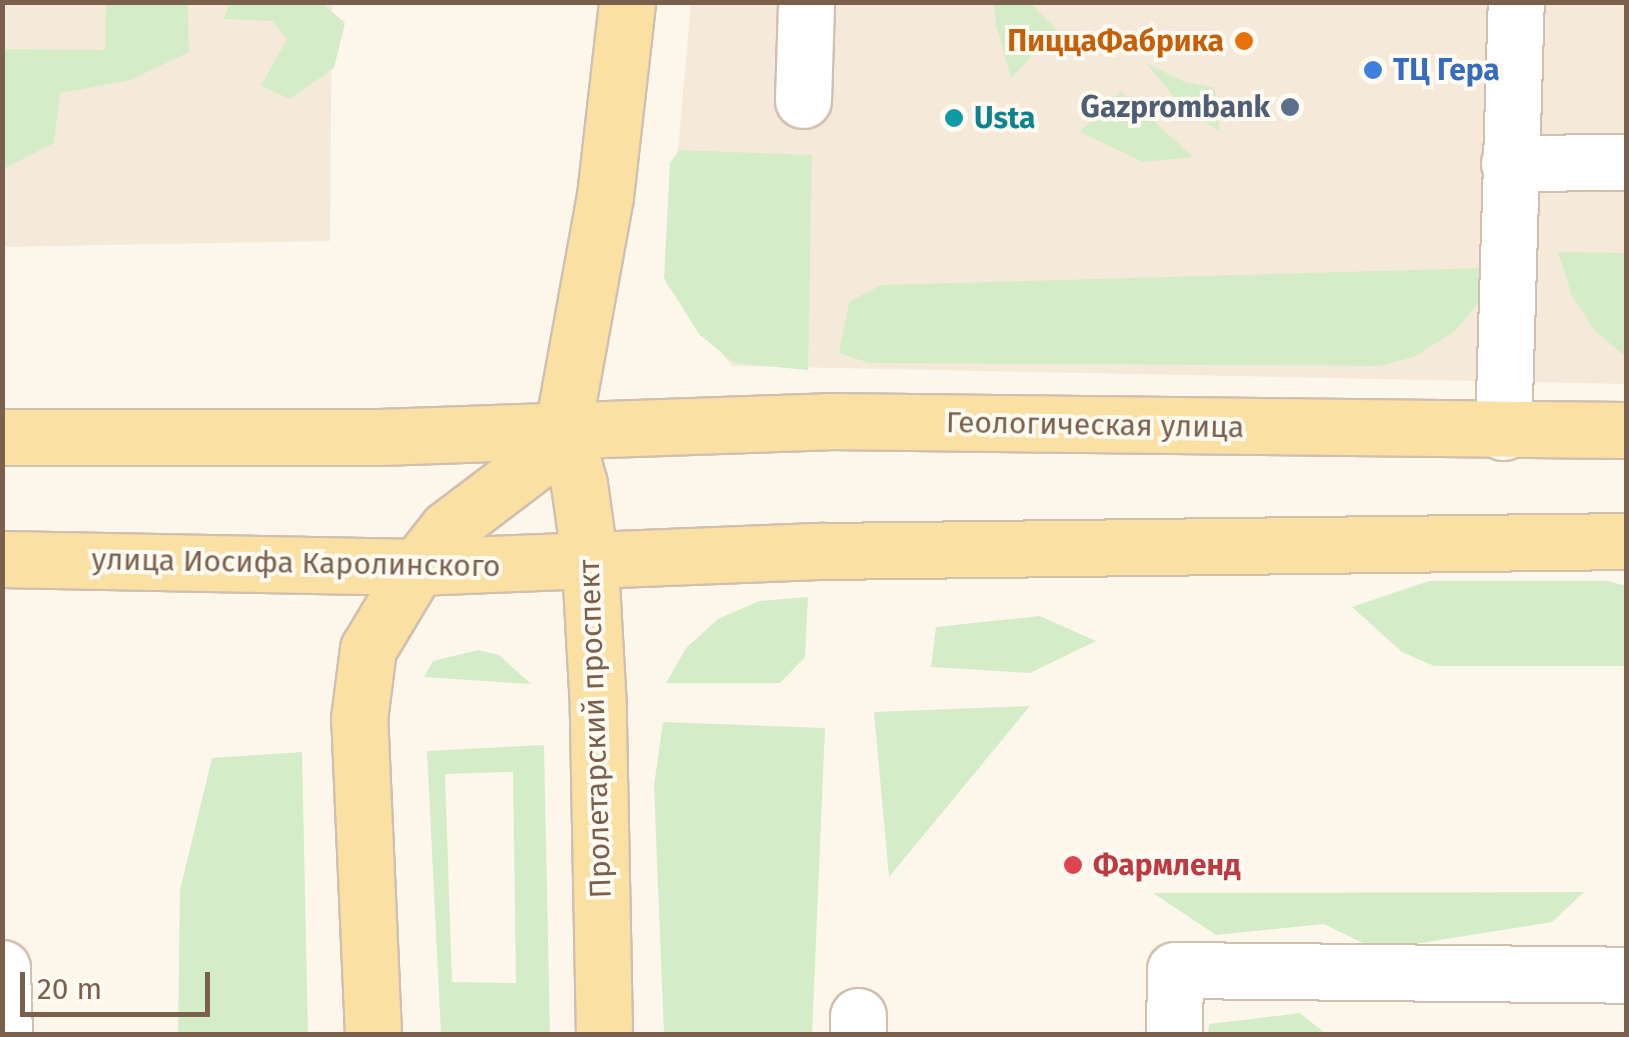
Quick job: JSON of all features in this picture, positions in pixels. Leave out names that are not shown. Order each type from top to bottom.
[{"type":"main road","name":"Пролетарский проспект","points":[[372,1034],[359,719],[368,648],[417,566],[446,529],[538,460],[563,427],[605,196],[627,2]]},
{"type":"main road","name":"Геологическая улица","points":[[563,427],[828,421],[1503,432],[1626,430]]},
{"type":"main road","name":"Пролетарский проспект","points":[[563,427],[580,484],[590,563],[598,708],[604,1034]]},
{"type":"main road","points":[[2,437],[379,437],[563,427]]},
{"type":"main road","points":[[590,563],[824,550],[1626,541]]},
{"type":"main road","name":"улица Иосифа Каролинского","points":[[2,559],[417,566],[590,563]]},
{"type":"lane","points":[[803,100],[806,2]]},
{"type":"lane","points":[[1503,432],[1498,135],[1516,2]]},
{"type":"lane","points":[[1498,135],[1626,162]]},
{"type":"lane","points":[[2,968],[4,1034]]},
{"type":"lane","points":[[1174,1034],[1174,970],[1626,974]]},
{"type":"shaded area","points":[[2,3],[332,3],[330,241],[3,247]]},
{"type":"shaded area","points":[[691,3],[1626,3],[1626,384],[732,366],[666,284]]},
{"type":"green space","points":[[106,3],[188,3],[189,52],[131,80],[60,93],[54,143],[3,169],[3,49],[105,50]]},
{"type":"green space","points":[[230,3],[322,3],[345,23],[334,68],[290,99],[261,86],[287,39],[272,21],[224,19]]},
{"type":"green space","points":[[994,3],[1030,3],[1057,30],[1011,78],[996,25]]},
{"type":"green space","points":[[1146,63],[1185,82],[1215,88],[1220,132],[1181,105]]},
{"type":"green space","points":[[1121,91],[1193,157],[1143,162],[1080,132]]},
{"type":"green space","points":[[679,150],[812,155],[808,370],[734,363],[699,334],[664,278],[670,163]]},
{"type":"green space","points":[[1558,252],[1626,253],[1626,357],[1594,330],[1572,296]]},
{"type":"green space","points":[[1485,268],[1479,302],[1455,331],[1414,357],[1380,366],[869,363],[839,353],[849,302],[881,285]]},
{"type":"green space","points":[[1429,581],[1608,581],[1626,586],[1626,666],[1434,666],[1402,652],[1352,607]]},
{"type":"green space","points":[[808,597],[805,657],[780,683],[666,683],[686,648],[718,619],[759,601]]},
{"type":"green space","points":[[1040,616],[1096,641],[1030,673],[931,667],[936,627]]},
{"type":"green space","points":[[478,650],[499,655],[531,684],[424,677],[433,661]]},
{"type":"green space","points":[[1030,706],[889,877],[874,712]]},
{"type":"green space","points":[[663,722],[825,728],[812,1034],[664,1034],[654,786]]},
{"type":"green space","points":[[544,745],[550,1034],[441,1034],[427,751]],"holes":[[[513,772],[516,983],[452,982],[445,774]]]},
{"type":"green space","points":[[302,752],[308,1034],[178,1034],[180,890],[212,758]]},
{"type":"green space","points":[[1584,892],[1552,922],[1377,950],[1324,924],[1216,935],[1153,893]]},
{"type":"green space","points":[[1300,1013],[1326,1034],[1208,1034],[1209,1024]]},
{"type":"place","name":"ПиццаФабрика","points":[[1244,41]]},
{"type":"place","name":"ТЦ Гера","points":[[1373,70]]},
{"type":"place","name":"Gazprombank","points":[[1290,107]]},
{"type":"place","name":"Usta","points":[[954,118]]},
{"type":"place","name":"Фармленд","points":[[1073,865]]}]
